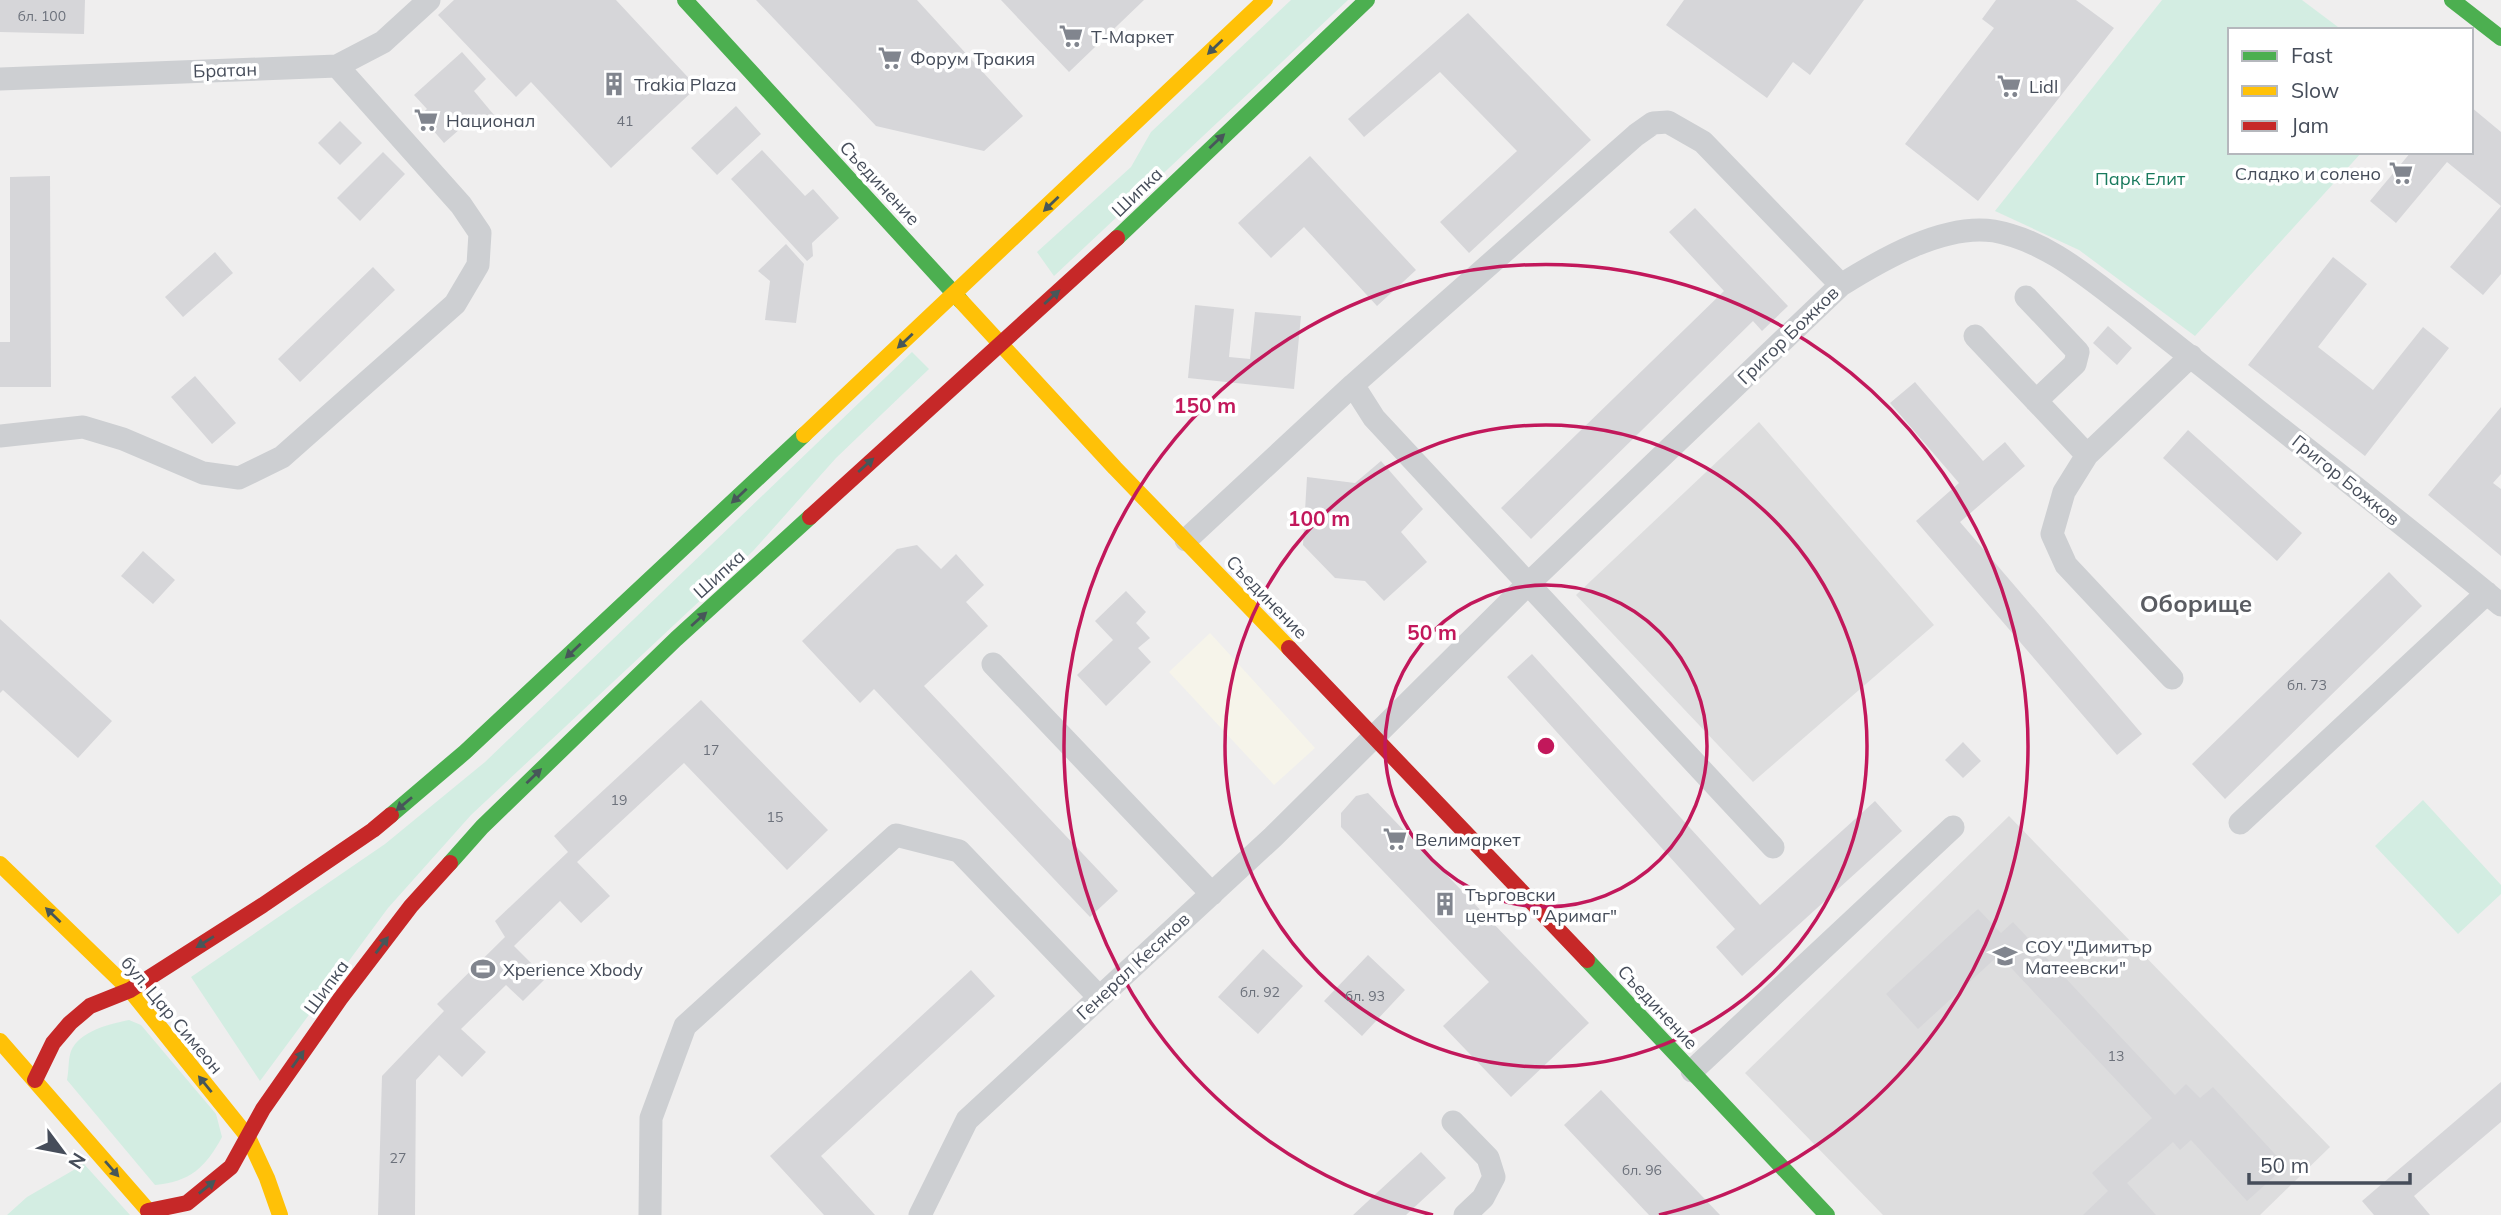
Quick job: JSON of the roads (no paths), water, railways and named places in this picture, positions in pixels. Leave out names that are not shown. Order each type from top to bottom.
[{"type":"main road","name":"Съединение","points":[[685,0],[1106,458],[1827,1215]]},
{"type":"main road","points":[[35,1080],[53,1043],[70,1023],[90,1006],[130,990],[263,905],[373,830],[465,752],[955,295],[1265,0]]},
{"type":"main road","name":"Шипка","points":[[150,1213],[187,1203],[231,1167],[263,1109],[340,999],[411,906],[482,827],[676,639],[1095,259],[1367,0]]},
{"type":"main road","points":[[2452,0],[2501,38]]},
{"type":"main road","name":"бул. Цар Симеон","points":[[0,864],[130,990],[248,1137],[280,1215]]},
{"type":"main road","points":[[0,1041],[150,1213]]},
{"type":"street","name":"Братан","points":[[0,79],[337,66],[383,42],[429,0]]},
{"type":"street","points":[[0,436],[83,427],[123,439],[203,473],[239,478],[282,457],[455,304],[478,265],[480,233],[461,205],[337,66]]},
{"type":"street","points":[[1185,540],[1353,385],[1636,135],[1653,123],[1668,122],[1703,142],[1841,285]]},
{"type":"street","name":"Григор Божков","points":[[1374,737],[1528,584],[1841,285],[1881,260],[1962,231],[1993,231],[2032,243],[2066,261],[2191,356],[2494,599]]},
{"type":"street","points":[[2025,297],[2078,352],[2075,364],[2036,401]]},
{"type":"street","points":[[1975,337],[2087,455]]},
{"type":"street","points":[[2172,678],[2066,565],[2052,534],[2064,492],[2087,455],[2191,356]]},
{"type":"street","points":[[1353,385],[1374,418],[1773,847]]},
{"type":"street","points":[[2240,823],[2494,599]]},
{"type":"street","points":[[993,664],[1212,894]]},
{"type":"street","name":"Генерал Кесяков","points":[[920,1215],[967,1120],[1273,837],[1374,737]]},
{"type":"street","points":[[1692,1071],[1953,827]]},
{"type":"street","points":[[650,1215],[651,1118],[685,1026],[897,835],[959,851],[1099,997]]},
{"type":"street","points":[[1453,1122],[1488,1158],[1494,1177],[1483,1198],[1465,1215]]},
{"type":"place","name":"Т-Маркет","points":[[1071,36]]},
{"type":"place","name":"Форум Тракия","points":[[890,58]]},
{"type":"place","name":"Trakia Plaza","points":[[614,84]]},
{"type":"place","name":"Lidl","points":[[2009,86]]},
{"type":"place","name":"Национал","points":[[426,120]]},
{"type":"place","name":"Сладко и солено","points":[[2401,173]]},
{"type":"place","name":"Велимаркет","points":[[1395,839]]},
{"type":"place","name":"Търговски център \" Аримаг\"","points":[[1445,904]]},
{"type":"place","name":"СОУ \"Димитър Матеевски\"","points":[[2005,956]]},
{"type":"place","name":"Xperience Xbody","points":[[483,969]]},
{"type":"district","name":"Оборище","points":[[2196,603]]},
{"type":"park label","name":"Парк Елит","points":[[2140,178]]}]
